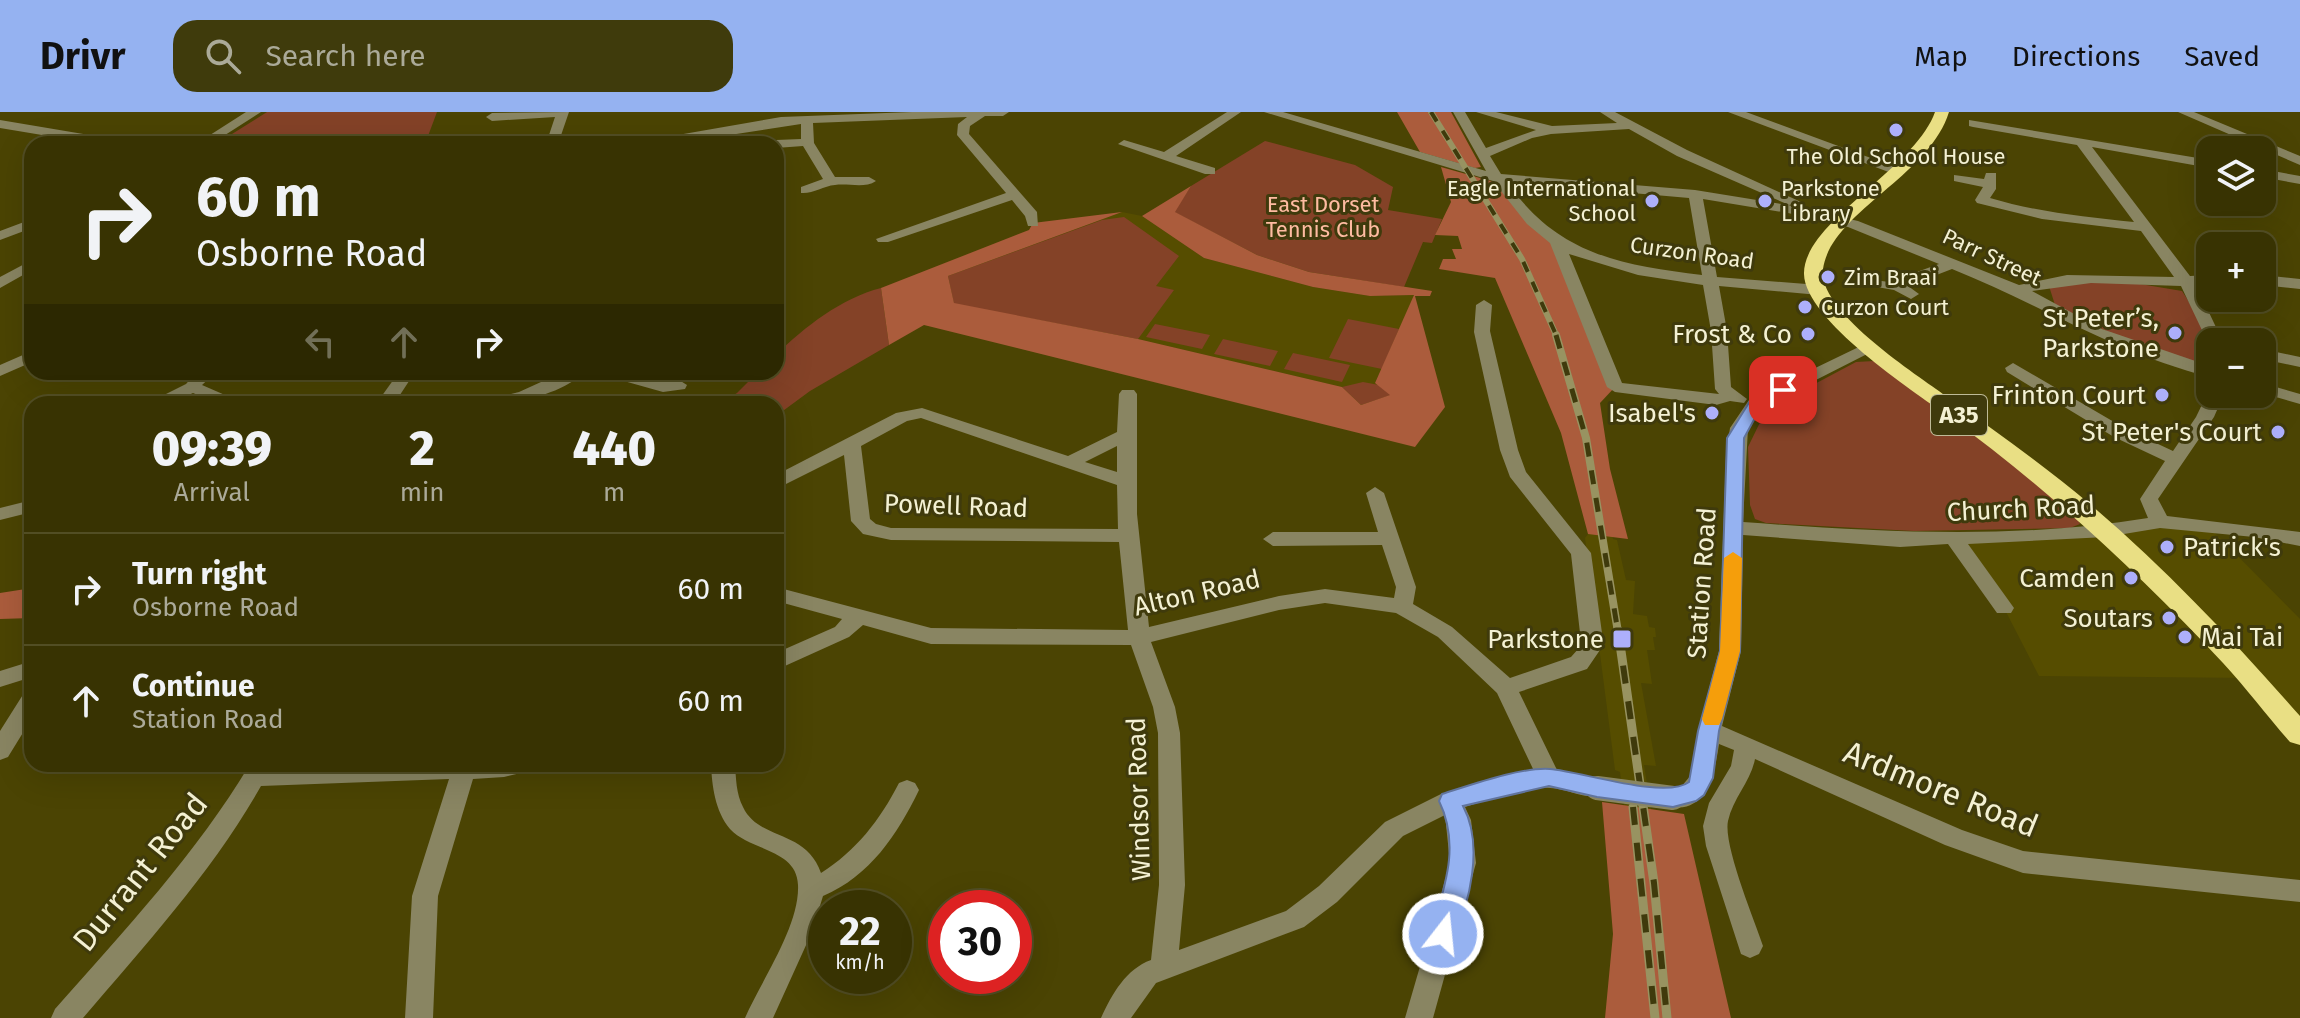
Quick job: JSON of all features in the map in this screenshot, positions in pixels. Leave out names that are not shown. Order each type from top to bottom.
[{"type":"highway","points":[[1819,290],[1813,275],[1818,250],[1837,220],[1899,171],[1940,126],[1942,112]]},
{"type":"highway","name":"A35","points":[[1819,290],[1867,348],[2034,470],[2106,531],[2252,678],[2300,734]]},
{"type":"street","points":[[215,136],[255,112]]},
{"type":"street","points":[[492,117],[562,112],[554,136]]},
{"type":"street","points":[[688,136],[807,119],[1003,112]]},
{"type":"street","points":[[1167,156],[1235,112]]},
{"type":"street","points":[[1270,112],[1494,177],[1695,194],[1791,206]]},
{"type":"street","name":"Curzon Road","points":[[1459,112],[1494,177],[1532,220],[1557,242],[1635,269],[1819,290]]},
{"type":"street","points":[[1482,112],[1552,130]]},
{"type":"street","points":[[1606,112],[1791,206]]},
{"type":"street","points":[[2184,112],[2300,161]]},
{"type":"street","points":[[982,113],[964,124],[963,135],[1032,215],[1033,223]]},
{"type":"street","points":[[1737,113],[1899,171]]},
{"type":"street","points":[[807,119],[808,142],[831,181]]},
{"type":"street","points":[[1973,123],[2196,162]]},
{"type":"street","points":[[0,124],[71,136]]},
{"type":"street","points":[[1483,154],[1528,135],[1552,130],[1629,126]]},
{"type":"street","points":[[2081,141],[2196,298],[2209,328]]},
{"type":"street","points":[[784,144],[808,142]]},
{"type":"street","points":[[1124,144],[1210,171]]},
{"type":"street","points":[[2276,176],[2300,180]]},
{"type":"street","points":[[1959,178],[1991,180],[1982,200],[2019,211],[2069,221],[2144,227]]},
{"type":"street","points":[[806,190],[831,181],[869,181]]},
{"type":"street","points":[[1695,194],[1719,331],[1723,389],[1729,396],[1754,406],[1867,348]]},
{"type":"street","points":[[883,239],[1014,195]]},
{"type":"street","name":"Parr Street","points":[[1791,206],[1900,240],[2018,290],[2096,332],[2196,367]]},
{"type":"street","points":[[2,234],[24,226]]},
{"type":"street","points":[[2,234],[24,236]]},
{"type":"street","points":[[1557,242],[1615,387],[1716,400],[1729,396]]},
{"type":"street","points":[[1896,285],[1954,263]]},
{"type":"street","points":[[0,283],[24,269]]},
{"type":"street","points":[[2018,290],[2049,280],[2108,277],[2196,281]]},
{"type":"street","points":[[1865,281],[1896,285],[1911,294]]},
{"type":"street","points":[[2276,281],[2300,284]]},
{"type":"street","points":[[1484,305],[1482,340],[1509,450],[1517,473],[1581,553],[1591,633],[1589,650],[1579,663],[1506,688]]},
{"type":"street","points":[[2276,357],[2300,362]]},
{"type":"street","points":[[0,371],[24,360]]},
{"type":"street","points":[[2013,368],[2120,433],[2175,459]]},
{"type":"street","points":[[173,396],[193,387],[196,380]]},
{"type":"street","points":[[521,396],[560,380]]},
{"type":"street","points":[[639,380],[663,387],[679,385]]},
{"type":"street","points":[[193,387],[213,396]]},
{"type":"street","points":[[2276,392],[2300,399]]},
{"type":"street","name":"Windsor Road","points":[[1128,394],[1126,482],[1139,637],[1167,715],[1173,814],[1172,885],[1164,966]]},
{"type":"street","name":"Station Road","points":[[1549,778],[1673,798],[1688,795],[1702,778],[1709,731],[1730,651],[1736,438],[1754,406]]},
{"type":"street","points":[[2160,522],[2149,499],[2209,408]]},
{"type":"street","points":[[784,479],[902,417],[922,413],[1126,482]]},
{"type":"street","points":[[1070,462],[1125,435]]},
{"type":"street","name":"Powell Road","points":[[852,443],[861,521],[870,529],[891,534],[1130,536]]},
{"type":"street","points":[[1375,493],[1406,587],[1402,607]]},
{"type":"street","points":[[0,514],[24,508]]},
{"type":"street","name":"Church Road","points":[[1734,528],[1900,540],[2106,531],[2160,522],[2300,539]]},
{"type":"street","points":[[1273,539],[1388,538]]},
{"type":"street","points":[[1954,538],[2004,608]]},
{"type":"street","name":"Alton Road","points":[[784,596],[931,636],[1139,637],[1279,603],[1325,596],[1364,599],[1402,607],[1445,632],[1506,688],[1549,778]]},
{"type":"street","points":[[784,658],[842,632],[859,616]]},
{"type":"street","points":[[0,679],[24,672]]},
{"type":"street","points":[[0,751],[24,712]]},
{"type":"street","name":"Ardmore Road","points":[[1709,731],[1954,838],[2023,862],[2300,891]]},
{"type":"street","points":[[1747,745],[1742,767],[1721,803],[1715,826],[1718,846],[1750,946]]},
{"type":"street","name":"Durrant Road","points":[[65,1018],[164,904],[218,836],[257,772]]},
{"type":"street","points":[[419,1018],[425,896],[463,772]]},
{"type":"street","points":[[724,772],[725,789],[742,824],[789,848],[801,858],[809,872],[812,889],[796,935],[759,1018]]},
{"type":"street","points":[[1115,1018],[1135,986],[1147,974],[1295,919],[1318,902],[1394,829],[1450,801],[1513,783],[1549,778]]},
{"type":"street","points":[[812,889],[841,876],[870,845],[899,807],[907,790]]},
{"type":"street","points":[[1419,1018],[1463,863],[1459,820],[1450,801]]},
{"type":"shaded area","points":[[1397,112],[1451,112],[1481,167],[1475,168],[1420,152]]},
{"type":"shaded area","points":[[1441,167],[1498,183],[1547,234],[1615,387],[1600,403],[1610,469],[1628,539],[1588,534],[1561,433],[1495,278],[1439,269],[1443,259],[1456,259],[1452,249],[1462,249],[1458,236],[1435,235],[1451,202]]},
{"type":"shaded area","points":[[1191,186],[1175,212],[1257,255],[1309,272],[1432,291],[1430,296],[1415,296],[1445,407],[1415,447],[924,325],[889,345],[881,288],[1029,230],[1033,223],[1122,212],[948,276],[954,303],[1138,339],[1342,387],[1361,405],[1390,395],[1375,383],[1414,295],[1370,296],[1313,287],[1204,258],[1142,216]]},
{"type":"shaded area","points":[[1122,212],[1142,216],[1204,258],[1313,287],[1370,296],[1415,295],[1375,383],[1384,389],[1361,405],[1342,387],[1138,339],[954,304],[948,276]]},
{"type":"shaded area","points":[[1604,487],[1613,539],[1617,540],[1626,580],[1635,581],[1633,614],[1647,616],[1649,627],[1655,628],[1655,650],[1647,650],[1652,684],[1641,683],[1656,766],[1644,765],[1674,950],[1638,919],[1620,772],[1615,770],[1585,538],[1588,534],[1582,491]]},
{"type":"shaded area","points":[[2132,525],[2209,527],[2300,619],[2300,718],[2252,678],[2039,676],[2004,608],[1954,538]]},
{"type":"shaded area","points":[[24,589],[24,618],[0,619],[0,593]]},
{"type":"shaded area","points":[[1602,802],[1684,814],[1731,1018],[1605,1018],[1613,934]]},
{"type":"green space","points":[[267,112],[437,112],[428,136],[229,136]]},
{"type":"green space","name":"East Dorset Tennis Club","points":[[1265,141],[1355,165],[1393,187],[1388,210],[1442,219],[1432,243],[1423,242],[1404,287],[1309,272],[1257,255],[1174,212],[1191,186]]},
{"type":"green space","points":[[1124,217],[1179,256],[1156,286],[1174,290],[1138,339],[954,304],[948,276],[1102,220]]},
{"type":"green space","points":[[2084,281],[2140,284],[2182,291],[2202,328],[2196,328],[2196,364],[2130,343],[2055,305],[2049,286]]},
{"type":"green space","points":[[881,288],[889,345],[810,391],[784,410],[784,396],[732,396],[750,380],[784,380],[784,348],[811,324],[838,306]]},
{"type":"green space","points":[[1348,319],[1399,329],[1382,369],[1329,358]]},
{"type":"green space","points":[[1155,324],[1210,335],[1202,349],[1146,337]]},
{"type":"green space","points":[[1223,339],[1278,351],[1270,366],[1214,354]]},
{"type":"green space","points":[[1293,353],[1350,365],[1342,382],[1284,369]]},
{"type":"green space","points":[[1874,361],[2010,462],[2078,519],[2080,524],[2070,528],[1914,531],[1766,523],[1755,519],[1750,505],[1748,447],[1766,410],[1856,362]]},
{"type":"green space","points":[[1363,382],[1379,385],[1391,395],[1361,405],[1342,387]]},
{"type":"railway","points":[[1431,112],[1522,259],[1557,337]]},
{"type":"railway","points":[[1556,335],[1586,438],[1618,632]]},
{"type":"railway","points":[[1618,630],[1654,883],[1667,1018]]},
{"type":"railway","points":[[1633,807],[1655,1018]]},
{"type":"slow traffic","points":[[1712,719],[1730,651],[1733,558]]},
{"type":"place","name":"The Old School House","points":[[1896,130]]},
{"type":"place","name":"Eagle International School","points":[[1652,201]]},
{"type":"place","name":"Parkstone Library","points":[[1765,201]]},
{"type":"place","name":"Zim Braai","points":[[1828,277]]},
{"type":"place","name":"Curzon Court","points":[[1805,307]]},
{"type":"place","name":"St Peter’s, Parkstone","points":[[2175,333]]},
{"type":"place","name":"Frost & Co","points":[[1808,334]]},
{"type":"place","name":"Frinton Court","points":[[2162,395]]},
{"type":"place","name":"Isabel's","points":[[1712,413]]},
{"type":"place","name":"St Peter's Court","points":[[2278,432]]},
{"type":"place","name":"Patrick's","points":[[2167,547]]},
{"type":"place","name":"Camden","points":[[2131,578]]},
{"type":"place","name":"Soutars","points":[[2169,618]]},
{"type":"place","name":"Mai Tai","points":[[2185,637]]},
{"type":"place","name":"Parkstone","points":[[1622,639]]},
{"type":"route","points":[[1443,934],[1463,863],[1463,835],[1450,801],[1513,783],[1549,778],[1673,798],[1688,795],[1696,789],[1702,778],[1709,731],[1730,651],[1736,438],[1746,415],[1755,404],[1783,390]]}]
